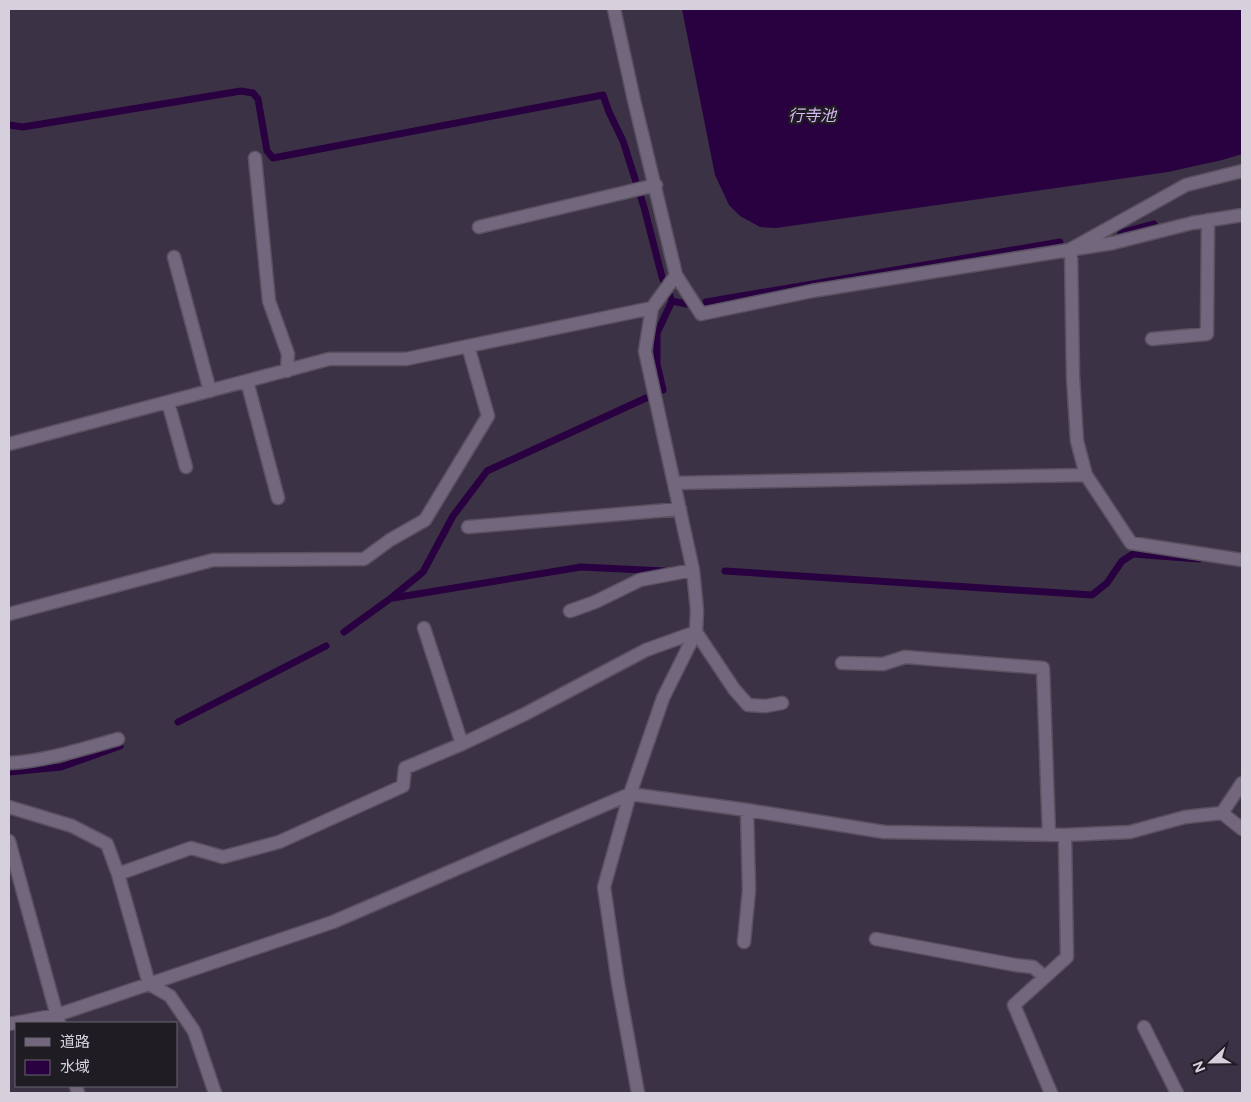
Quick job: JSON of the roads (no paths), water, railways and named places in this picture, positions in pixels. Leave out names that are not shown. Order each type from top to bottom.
[{"type":"street","points":[[614,9],[634,100],[645,188],[670,283],[701,314],[812,291],[1112,243],[1192,223],[1242,215]]},
{"type":"street","points":[[255,158],[269,302],[288,354],[288,371]]},
{"type":"street","points":[[1071,249],[1186,185],[1242,171]]},
{"type":"street","points":[[479,227],[645,188]]},
{"type":"street","points":[[1152,340],[1207,334],[1208,220]]},
{"type":"street","points":[[1071,249],[1073,377],[1077,441],[1086,475],[1131,543],[1242,560]]},
{"type":"street","points":[[174,257],[210,391]]},
{"type":"street","points":[[638,1093],[618,983],[604,887],[630,794],[663,698],[696,632],[693,570],[645,351],[652,308],[670,283]]},
{"type":"street","points":[[9,444],[329,359],[406,359],[652,308]]},
{"type":"street","points":[[9,614],[213,560],[364,559],[390,540],[425,520],[488,416],[468,346]]},
{"type":"street","points":[[247,381],[278,498]]},
{"type":"street","points":[[168,402],[186,467]]},
{"type":"street","points":[[674,483],[1086,475]]},
{"type":"street","points":[[468,526],[680,509]]},
{"type":"street","points":[[570,611],[595,602],[640,580],[693,570]]},
{"type":"street","points":[[424,628],[462,744]]},
{"type":"street","points":[[696,632],[734,689],[748,705],[766,706],[782,703]]},
{"type":"street","points":[[118,874],[191,848],[224,857],[279,842],[403,786],[405,768],[462,744],[525,714],[646,650],[696,632]]},
{"type":"street","points":[[842,663],[882,664],[905,657],[1043,668],[1049,835]]},
{"type":"street","points":[[9,763],[57,755],[118,739]]},
{"type":"street","points":[[1222,813],[1242,783]]},
{"type":"street","points":[[29,1022],[58,1019],[149,984],[333,922],[630,794],[884,832],[1064,835],[1130,832],[1185,818],[1222,813],[1242,829]]},
{"type":"street","points":[[9,807],[72,826],[107,844],[118,874],[149,984],[170,996],[194,1032],[214,1093]]},
{"type":"street","points":[[744,942],[748,890],[747,810]]},
{"type":"street","points":[[1050,1093],[1014,1005],[1066,957],[1064,835]]},
{"type":"street","points":[[9,844],[58,1019]]},
{"type":"street","points":[[876,939],[1033,967],[1045,977]]},
{"type":"street","points":[[1144,1027],[1177,1093]]},
{"type":"water","name":"行寺池","points":[[682,9],[1242,9],[1242,154],[1168,172],[776,228],[760,227],[740,216],[729,205],[715,175]]},
{"type":"waterway","points":[[9,125],[23,127],[241,91],[253,93],[258,99],[267,151],[273,158],[603,95],[623,141],[644,207],[662,277],[672,301]]},
{"type":"waterway","points":[[1121,233],[1154,224]]},
{"type":"waterway","points":[[706,302],[1060,242]]},
{"type":"waterway","points":[[663,390],[657,364],[657,333],[672,301],[687,304]]},
{"type":"waterway","points":[[344,632],[423,572],[453,516],[487,471],[646,398]]},
{"type":"waterway","points":[[725,571],[1092,595],[1107,583],[1122,561],[1133,554],[1199,559]]},
{"type":"waterway","points":[[393,598],[581,567],[664,571]]},
{"type":"waterway","points":[[178,722],[326,646]]},
{"type":"waterway","points":[[9,772],[61,767],[120,746]]}]
